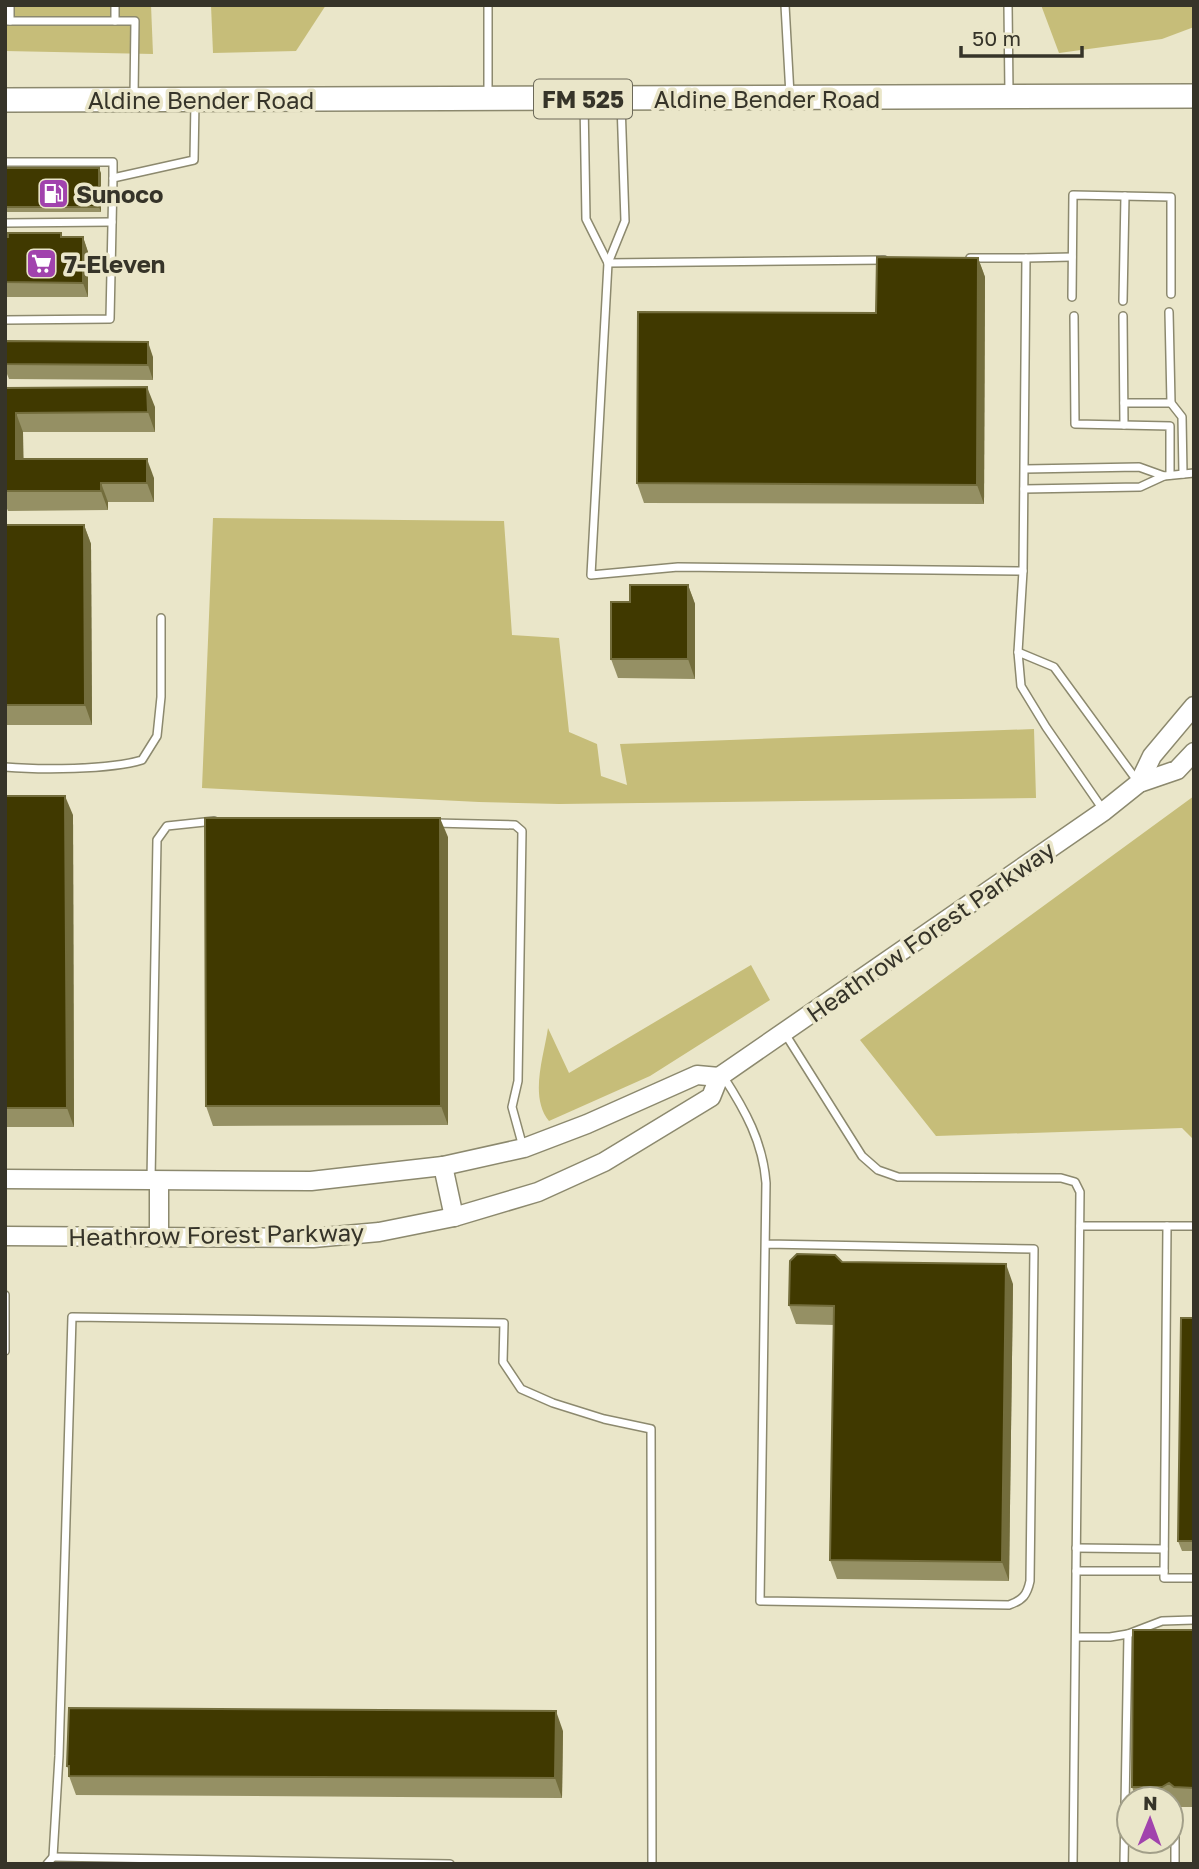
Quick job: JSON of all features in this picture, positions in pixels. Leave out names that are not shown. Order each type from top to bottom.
[{"type":"main road","name":"Aldine Bender Road","points":[[5,100],[1194,96]]},
{"type":"street","name":"Heathrow Forest Parkway","points":[[1139,783],[1152,756],[1194,706]]},
{"type":"street","name":"Heathrow Forest Parkway","points":[[5,1236],[313,1238],[379,1232],[454,1217],[538,1192],[604,1162],[711,1097],[721,1076],[1104,811],[1139,783],[1177,769],[1194,752]]},
{"type":"street","name":"Heathrow Forest Parkway","points":[[5,1179],[311,1181],[443,1166],[524,1147],[587,1124],[697,1075],[721,1076]]},
{"type":"street","points":[[443,1166],[454,1217]]},
{"type":"street","points":[[155,1181],[159,1237]]},
{"type":"lane","points":[[10,5],[8,20],[135,21],[134,100]]},
{"type":"lane","points":[[115,5],[115,21]]},
{"type":"lane","points":[[488,5],[488,98]]},
{"type":"lane","points":[[785,5],[790,97]]},
{"type":"lane","points":[[1008,5],[1009,97]]},
{"type":"lane","points":[[621,98],[625,221],[608,263],[591,575],[678,567],[1023,571]]},
{"type":"lane","points":[[113,178],[194,160],[195,99]]},
{"type":"lane","points":[[584,99],[586,219],[608,263]]},
{"type":"lane","points":[[5,162],[113,162],[110,319],[5,320]]},
{"type":"lane","points":[[1072,297],[1073,195],[1171,197],[1171,294]]},
{"type":"lane","points":[[1123,300],[1125,196]]},
{"type":"lane","points":[[5,223],[112,222]]},
{"type":"lane","points":[[956,259],[1072,257]]},
{"type":"lane","points":[[1026,258],[1023,571],[1018,652],[1021,686],[1104,811]]},
{"type":"lane","points":[[608,263],[887,260]]},
{"type":"lane","points":[[1169,312],[1171,403],[1182,417],[1183,474]]},
{"type":"lane","points":[[1074,316],[1075,424],[1170,426],[1167,475]]},
{"type":"lane","points":[[1123,316],[1124,425]]},
{"type":"lane","points":[[1124,403],[1171,403]]},
{"type":"lane","points":[[1024,469],[1139,467],[1167,475],[1194,473]]},
{"type":"lane","points":[[1024,489],[1140,487],[1167,475]]},
{"type":"lane","points":[[5,767],[66,768],[142,760],[157,736],[161,697],[161,618]]},
{"type":"lane","points":[[1018,652],[1054,667],[1139,783]]},
{"type":"lane","points":[[155,1181],[157,840],[167,826],[201,821],[227,821]]},
{"type":"lane","points":[[426,823],[515,825],[522,831],[518,1081],[512,1107],[524,1147]]},
{"type":"lane","points":[[783,1032],[862,1156],[878,1170],[898,1177],[1061,1178],[1075,1182],[1080,1192],[1073,1864]]},
{"type":"lane","points":[[721,1076],[750,1121],[763,1157],[766,1183],[760,1601],[1009,1605],[1020,1601],[1027,1593],[1030,1581],[1034,1249],[766,1244]]},
{"type":"lane","points":[[1080,1226],[1194,1226]]},
{"type":"lane","points":[[1167,1226],[1164,1578],[1194,1578]]},
{"type":"lane","points":[[5,1295],[5,1351]]},
{"type":"lane","points":[[450,1864],[50,1861],[60,1742],[72,1317],[504,1323],[503,1362],[522,1389],[553,1403],[604,1419],[651,1429],[652,1864]]},
{"type":"lane","points":[[1076,1548],[1164,1549]]},
{"type":"lane","points":[[1076,1571],[1164,1571]]},
{"type":"lane","points":[[1076,1637],[1110,1637],[1128,1634],[1162,1621],[1194,1620]]},
{"type":"lane","points":[[1124,1864],[1128,1634]]},
{"type":"shaded area","points":[[5,5],[151,5],[153,54],[5,51]]},
{"type":"shaded area","points":[[211,5],[326,5],[296,51],[213,53]]},
{"type":"shaded area","points":[[1041,5],[1194,5],[1194,27],[1162,39],[1059,53]]},
{"type":"shaded area","points":[[213,518],[504,521],[512,635],[559,638],[569,732],[597,744],[601,776],[627,785],[620,744],[1034,729],[1036,798],[559,804],[202,788]]},
{"type":"shaded area","points":[[1194,796],[1194,1140],[1182,1128],[936,1136],[860,1040]]},
{"type":"shaded area","points":[[751,965],[770,1000],[650,1076],[549,1121],[543,1111],[539,1088],[548,1028],[569,1073]]},
{"type":"building","name":"Sunoco","points":[[5,168],[99,168],[99,207],[5,207]]},
{"type":"building","points":[[8,233],[61,233],[61,237],[83,237],[83,283],[5,282],[5,237],[8,237]]},
{"type":"building","points":[[877,257],[978,258],[977,485],[637,483],[638,312],[876,313]]},
{"type":"building","points":[[5,341],[148,342],[148,365],[5,364]]},
{"type":"building","points":[[147,387],[148,412],[16,413],[16,459],[147,459],[147,483],[101,483],[101,491],[5,491],[5,388]]},
{"type":"building","points":[[5,525],[84,525],[85,705],[5,705]]},
{"type":"building","points":[[630,585],[688,585],[688,659],[611,659],[611,602],[630,602]]},
{"type":"building","points":[[5,796],[65,796],[67,1108],[5,1108]]},
{"type":"building","points":[[205,818],[440,818],[441,1106],[206,1106]]},
{"type":"building","points":[[797,1254],[835,1255],[842,1262],[1006,1264],[1002,1562],[830,1560],[834,1306],[789,1305],[790,1261]]},
{"type":"building","points":[[1181,1318],[1194,1318],[1194,1541],[1178,1541]]},
{"type":"building","points":[[1133,1630],[1194,1630],[1194,1788],[1169,1783],[1132,1785]]},
{"type":"building","points":[[69,1708],[556,1711],[555,1778],[69,1776]]},
{"type":"place","name":"Sunoco","points":[[53,193]]},
{"type":"place","name":"7-Eleven","points":[[41,263]]}]
